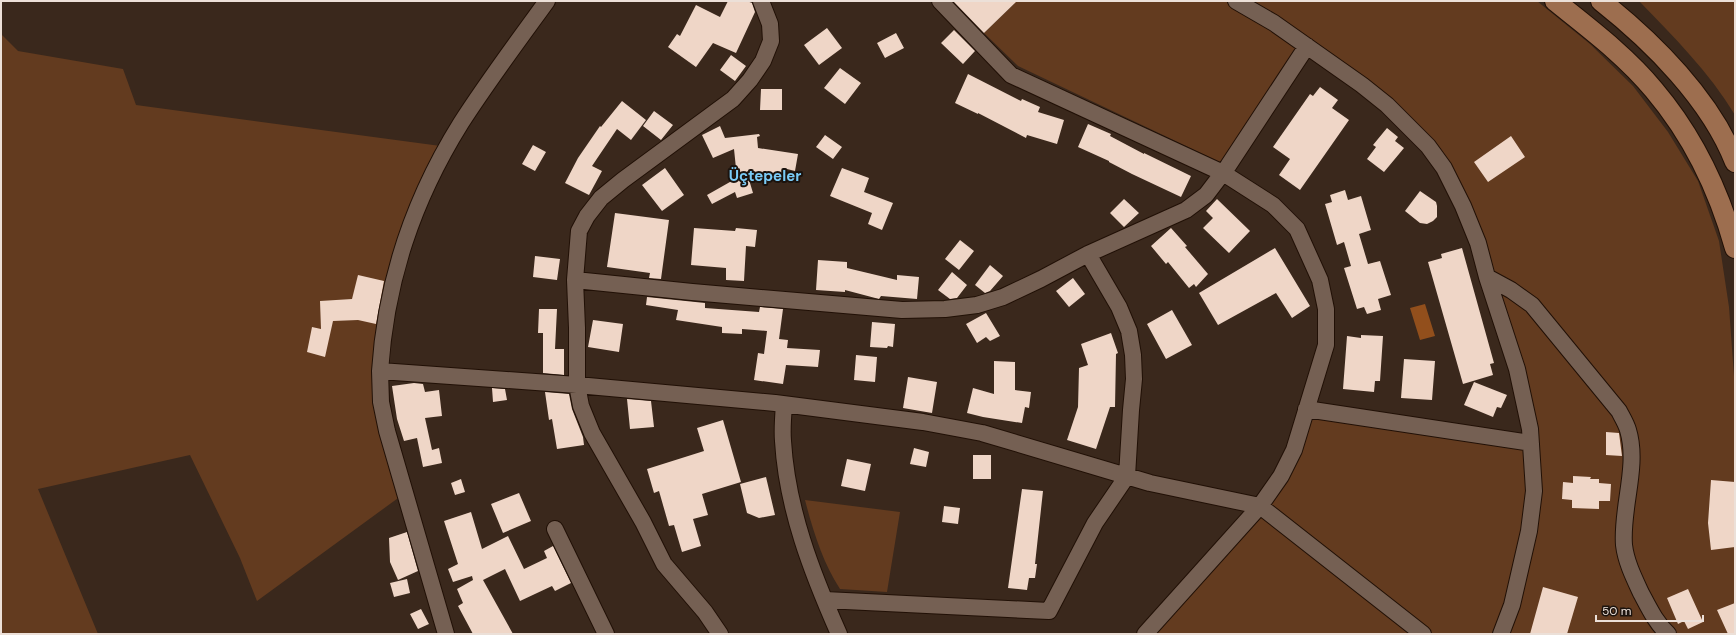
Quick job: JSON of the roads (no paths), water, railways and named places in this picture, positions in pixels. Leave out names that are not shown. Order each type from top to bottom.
[{"type":"main road","points":[[1556,1],[1598,35],[1624,59],[1654,89],[1670,110],[1689,138],[1715,190],[1726,217],[1735,248]]},
{"type":"main road","points":[[1601,1],[1645,38],[1682,79],[1716,124],[1735,162]]},
{"type":"street","points":[[446,634],[387,431],[381,402],[380,371],[382,338],[396,266],[428,184],[461,123],[546,1]]},
{"type":"street","points":[[720,634],[705,612],[664,564],[643,522],[592,433],[581,406],[577,384],[575,280],[579,231],[587,216],[601,198],[733,99],[750,80],[763,61],[772,41],[770,24],[760,1]]},
{"type":"street","points":[[940,1],[1011,75],[1223,173],[1273,205],[1297,229],[1320,280],[1326,309],[1326,345],[1294,450],[1281,476],[1260,506],[1145,634]]},
{"type":"street","points":[[1236,1],[1274,22],[1362,85],[1386,105],[1428,146],[1444,168],[1463,206],[1478,243],[1487,277],[1517,369],[1530,429],[1534,491],[1530,531],[1512,604],[1501,634]]},
{"type":"street","points":[[575,280],[692,292],[902,310],[976,305],[1003,297],[1088,254],[1186,210],[1206,195],[1223,173],[1307,46]]},
{"type":"street","points":[[825,600],[1049,612],[1095,523],[1128,476],[1131,435],[1130,410],[1134,379],[1131,339],[1119,307],[1088,254]]},
{"type":"street","points":[[1487,277],[1511,290],[1532,305],[1619,411],[1628,429],[1632,448],[1624,518],[1624,545],[1630,571],[1657,621],[1668,634]]},
{"type":"street","points":[[380,371],[577,384],[784,405],[923,422],[982,433],[1150,482],[1260,506],[1423,634]]},
{"type":"street","points":[[784,405],[783,440],[787,478],[794,516],[813,573],[839,634]]},
{"type":"street","points":[[1306,409],[1531,443]]},
{"type":"street","points":[[555,529],[606,634]]},
{"type":"district","name":"Üçtepeler","points":[[765,176]]}]
